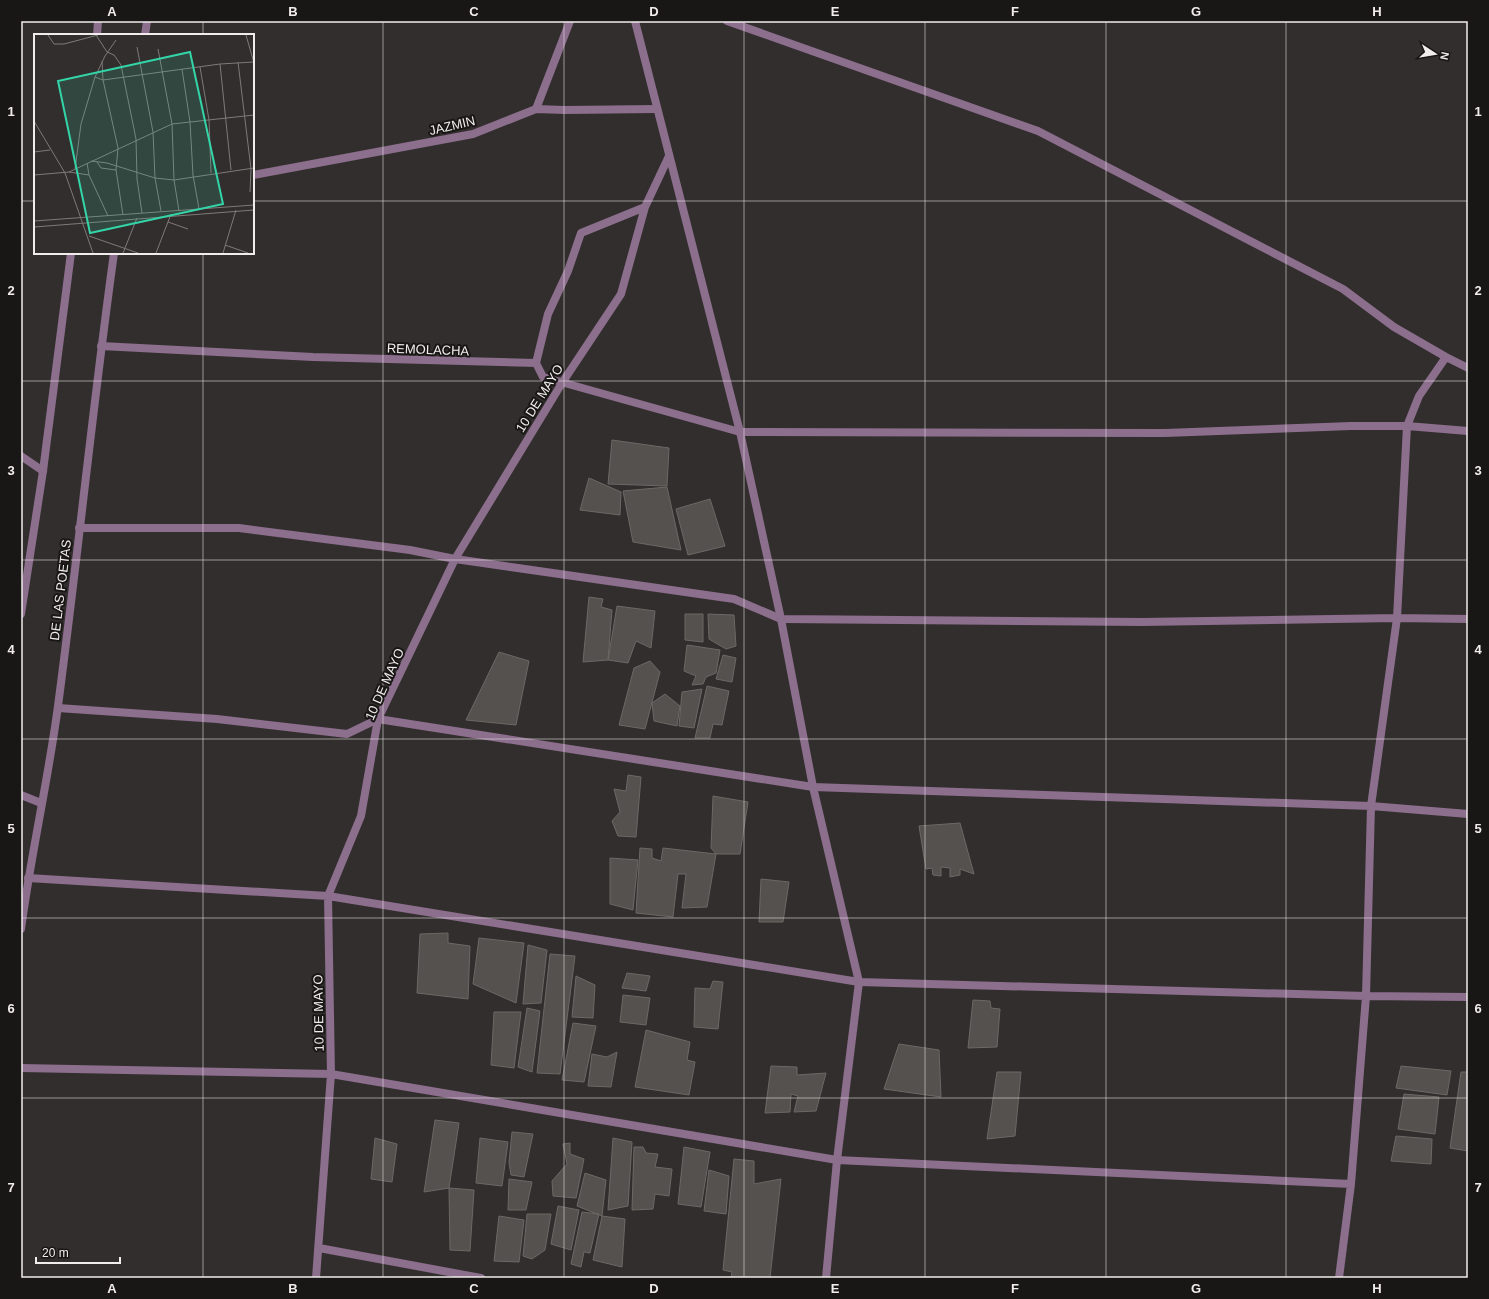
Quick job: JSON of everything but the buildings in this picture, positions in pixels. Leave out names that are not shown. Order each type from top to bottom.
[{"type":"street","points":[[96,34],[98,21]]},
{"type":"street","points":[[145,34],[147,21]]},
{"type":"street","points":[[536,109],[570,21]]},
{"type":"street","points":[[635,21],[668,156],[740,432],[781,619],[813,787],[859,982],[837,1160],[826,1278]]},
{"type":"street","points":[[728,21],[1038,131],[1343,289],[1394,327],[1468,368]]},
{"type":"street","name":"JAZMIN","points":[[254,175],[473,134],[536,109],[656,109]]},
{"type":"street","name":"10 DE MAYO","points":[[316,1278],[331,1074],[328,896],[361,816],[378,719],[456,559],[562,383],[621,294],[645,207],[668,156]]},
{"type":"street","points":[[645,207],[581,232],[568,272],[548,314],[536,363],[543,377],[740,432],[1165,433],[1351,426],[1407,426],[1468,431]]},
{"type":"street","points":[[21,614],[43,471],[71,254]]},
{"type":"street","name":"DE LAS POETAS","points":[[21,929],[28,878],[58,708],[101,346],[114,254]]},
{"type":"street","name":"REMOLACHA","points":[[101,346],[313,358],[536,363]]},
{"type":"street","points":[[1339,1278],[1351,1184],[1366,996],[1371,806],[1397,618],[1407,426],[1419,396],[1446,357]]},
{"type":"street","points":[[21,456],[43,471]]},
{"type":"street","points":[[79,528],[239,528],[410,550],[456,559],[734,598],[781,619],[1142,622],[1397,618],[1468,619]]},
{"type":"street","points":[[58,708],[218,719],[347,734],[378,719],[813,787],[1371,806],[1468,814]]},
{"type":"street","points":[[21,795],[41,803]]},
{"type":"street","points":[[28,878],[328,896],[859,982],[1366,996],[1468,997]]},
{"type":"street","points":[[21,1068],[331,1074],[837,1160],[1351,1184]]},
{"type":"street","points":[[319,1248],[481,1278]]}]
